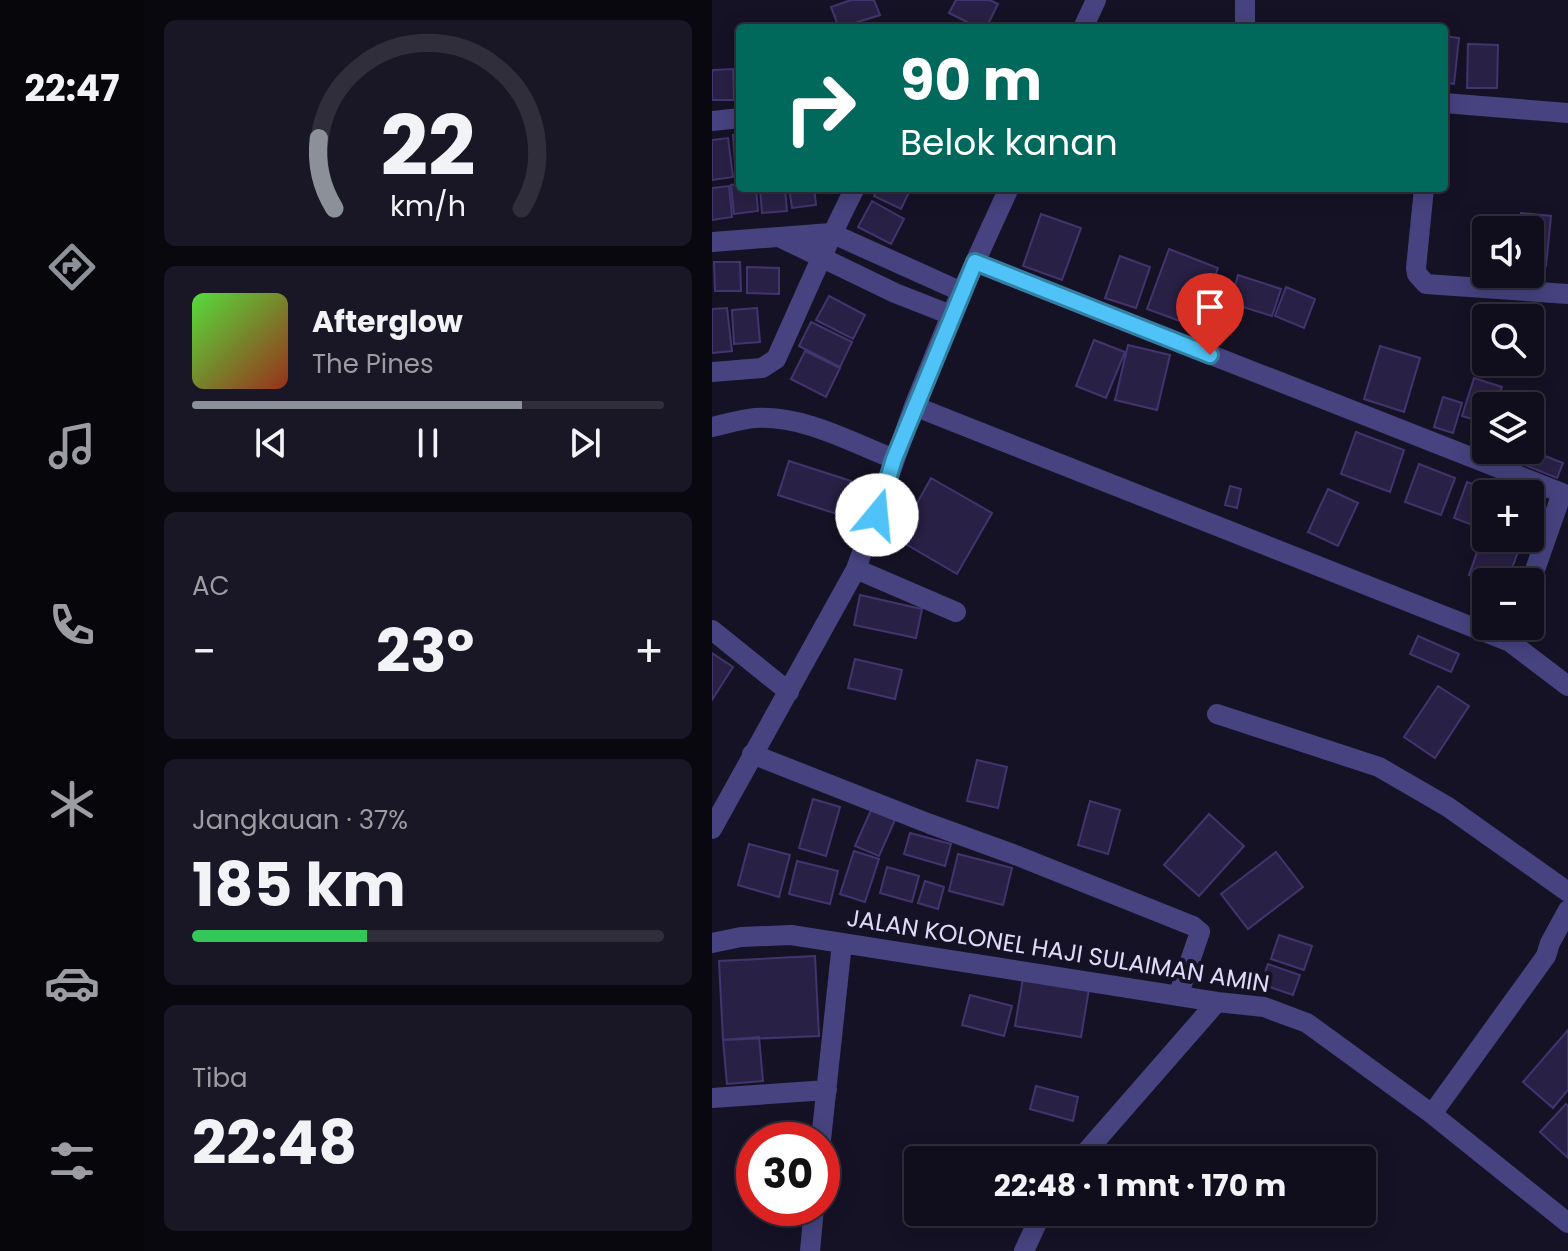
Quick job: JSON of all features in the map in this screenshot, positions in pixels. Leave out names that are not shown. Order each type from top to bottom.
[{"type":"street","points":[[1085,24],[1096,0]]},
{"type":"street","points":[[1245,0],[1245,24]]},
{"type":"street","points":[[1448,103],[1568,113]]},
{"type":"street","points":[[712,121],[736,118]]},
{"type":"street","points":[[712,372],[762,368],[772,363],[853,192]]},
{"type":"street","points":[[714,818],[789,692],[856,569],[914,406],[1007,192]]},
{"type":"street","points":[[1424,192],[1416,268],[1426,284],[1568,294]]},
{"type":"street","points":[[712,242],[831,233],[962,292]]},
{"type":"street","points":[[775,236],[895,293],[951,315]]},
{"type":"street","points":[[975,262],[1565,494],[1536,568]]},
{"type":"street","points":[[914,406],[1472,619]]},
{"type":"street","points":[[712,427],[753,418],[775,418],[803,423],[894,459]]},
{"type":"street","points":[[856,569],[956,612]]},
{"type":"street","points":[[712,630],[789,692]]},
{"type":"street","points":[[1518,640],[1568,686]]},
{"type":"street","points":[[1217,714],[1379,767],[1448,807],[1568,892]]},
{"type":"street","points":[[752,754],[1193,926],[1200,932],[1178,996]]},
{"type":"street","points":[[1432,1114],[1546,956],[1559,943],[1568,910]]},
{"type":"street","name":"JALAN KOLONEL HAJI SULAIMAN AMIN","points":[[712,943],[741,937],[791,935],[1264,1007],[1303,1020],[1432,1114],[1568,1223]]},
{"type":"street","points":[[823,1122],[842,943]]},
{"type":"street","points":[[1091,1146],[1217,1002]]},
{"type":"street","points":[[712,1098],[827,1090]]},
{"type":"street","points":[[810,1251],[812,1226]]},
{"type":"street","points":[[1024,1251],[1036,1226]]},
{"type":"building","points":[[851,0],[874,0],[880,15],[852,24],[837,24],[831,7]]},
{"type":"building","points":[[956,0],[990,0],[998,4],[988,24],[971,24],[949,13]]},
{"type":"building","points":[[1448,37],[1459,38],[1454,84],[1448,83]]},
{"type":"building","points":[[1468,44],[1498,45],[1497,88],[1467,88]]},
{"type":"building","points":[[733,69],[734,100],[712,100],[712,70]]},
{"type":"building","points":[[733,135],[736,135],[735,164]]},
{"type":"building","points":[[728,138],[733,177],[712,180],[712,140]]},
{"type":"building","points":[[736,184],[736,192],[756,192],[758,211],[734,214],[731,185]]},
{"type":"building","points":[[729,186],[732,217],[712,220],[712,188]]},
{"type":"building","points":[[760,192],[785,192],[787,211],[762,213]]},
{"type":"building","points":[[790,192],[814,192],[816,205],[792,208]]},
{"type":"building","points":[[876,192],[909,192],[901,209],[874,196]]},
{"type":"building","points":[[872,201],[904,219],[891,244],[858,227]]},
{"type":"building","points":[[1521,213],[1551,216],[1546,266],[1544,216],[1521,216]]},
{"type":"building","points":[[1041,214],[1081,228],[1062,280],[1023,266]]},
{"type":"building","points":[[1169,249],[1218,268],[1196,327],[1147,309]]},
{"type":"building","points":[[1120,256],[1150,267],[1136,308],[1105,298]]},
{"type":"building","points":[[714,262],[740,262],[741,291],[715,291]]},
{"type":"building","points":[[747,267],[779,268],[779,294],[747,293]]},
{"type":"building","points":[[1238,275],[1281,289],[1272,316],[1230,303]]},
{"type":"building","points":[[1286,287],[1315,299],[1304,328],[1275,316]]},
{"type":"building","points":[[829,296],[865,315],[853,339],[816,320]]},
{"type":"building","points":[[727,308],[732,351],[712,353],[712,309]]},
{"type":"building","points":[[757,308],[760,342],[734,344],[732,310]]},
{"type":"building","points":[[811,322],[852,342],[840,367],[799,346]]},
{"type":"building","points":[[1094,340],[1125,352],[1106,398],[1076,386]]},
{"type":"building","points":[[1128,345],[1170,355],[1157,410],[1115,400]]},
{"type":"building","points":[[1380,346],[1420,358],[1404,412],[1364,399]]},
{"type":"building","points":[[805,351],[840,368],[826,397],[791,379]]},
{"type":"building","points":[[1474,378],[1502,387],[1500,392],[1472,392],[1472,419],[1462,416]]},
{"type":"building","points":[[1443,397],[1462,403],[1453,433],[1434,427]]},
{"type":"building","points":[[1356,432],[1404,450],[1390,492],[1341,474]]},
{"type":"building","points":[[1544,456],[1563,463],[1557,478],[1525,465],[1544,464]]},
{"type":"building","points":[[789,461],[851,481],[840,515],[778,495]]},
{"type":"building","points":[[1419,464],[1455,478],[1441,515],[1405,502]]},
{"type":"building","points":[[931,478],[992,513],[957,574],[897,539]]},
{"type":"building","points":[[1467,482],[1472,484],[1472,525],[1454,518]]},
{"type":"building","points":[[1230,486],[1241,489],[1237,508],[1225,505]]},
{"type":"building","points":[[1328,489],[1358,503],[1338,546],[1308,532]]},
{"type":"building","points":[[1477,552],[1518,552],[1512,568],[1472,568],[1472,576],[1469,575]]},
{"type":"building","points":[[860,595],[922,609],[916,638],[854,625]]},
{"type":"building","points":[[1418,636],[1459,654],[1451,672],[1410,654]]},
{"type":"building","points":[[712,653],[733,667],[712,700]]},
{"type":"building","points":[[855,659],[902,670],[895,699],[848,688]]},
{"type":"building","points":[[1438,686],[1469,706],[1435,758],[1404,737]]},
{"type":"building","points":[[977,760],[1007,767],[998,808],[967,801]]},
{"type":"building","points":[[813,799],[840,807],[826,856],[799,848]]},
{"type":"building","points":[[1090,801],[1120,810],[1108,854],[1078,845]]},
{"type":"building","points":[[871,810],[895,820],[879,856],[855,846]]},
{"type":"building","points":[[1209,814],[1244,846],[1199,896],[1164,865]]},
{"type":"building","points":[[910,833],[951,844],[945,866],[904,854]]},
{"type":"building","points":[[749,844],[790,855],[779,897],[738,885]]},
{"type":"building","points":[[854,851],[879,859],[865,902],[840,894]]},
{"type":"building","points":[[1276,852],[1303,887],[1248,929],[1221,894]]},
{"type":"building","points":[[958,854],[1012,868],[1003,905],[949,891]]},
{"type":"building","points":[[797,861],[838,871],[830,904],[789,894]]},
{"type":"building","points":[[887,867],[919,876],[912,902],[880,893]]},
{"type":"building","points":[[925,881],[944,887],[938,909],[918,903]]},
{"type":"building","points":[[1279,935],[1312,946],[1304,970],[1271,959]]},
{"type":"building","points":[[815,956],[819,1036],[723,1040],[719,961]]},
{"type":"building","points":[[1268,964],[1300,975],[1293,995],[1261,984]]},
{"type":"building","points":[[1023,978],[1089,989],[1081,1037],[1015,1026]]},
{"type":"building","points":[[970,995],[1012,1006],[1004,1036],[962,1025]]},
{"type":"building","points":[[1568,1030],[1568,1090],[1553,1108],[1523,1082]]},
{"type":"building","points":[[759,1037],[763,1081],[727,1084],[723,1040]]},
{"type":"building","points":[[1036,1086],[1078,1097],[1073,1121],[1030,1109]]},
{"type":"building","points":[[1566,1104],[1568,1106],[1568,1158],[1540,1132]]},
{"type":"route","points":[[877,515],[894,459],[975,262],[1210,355]]}]
